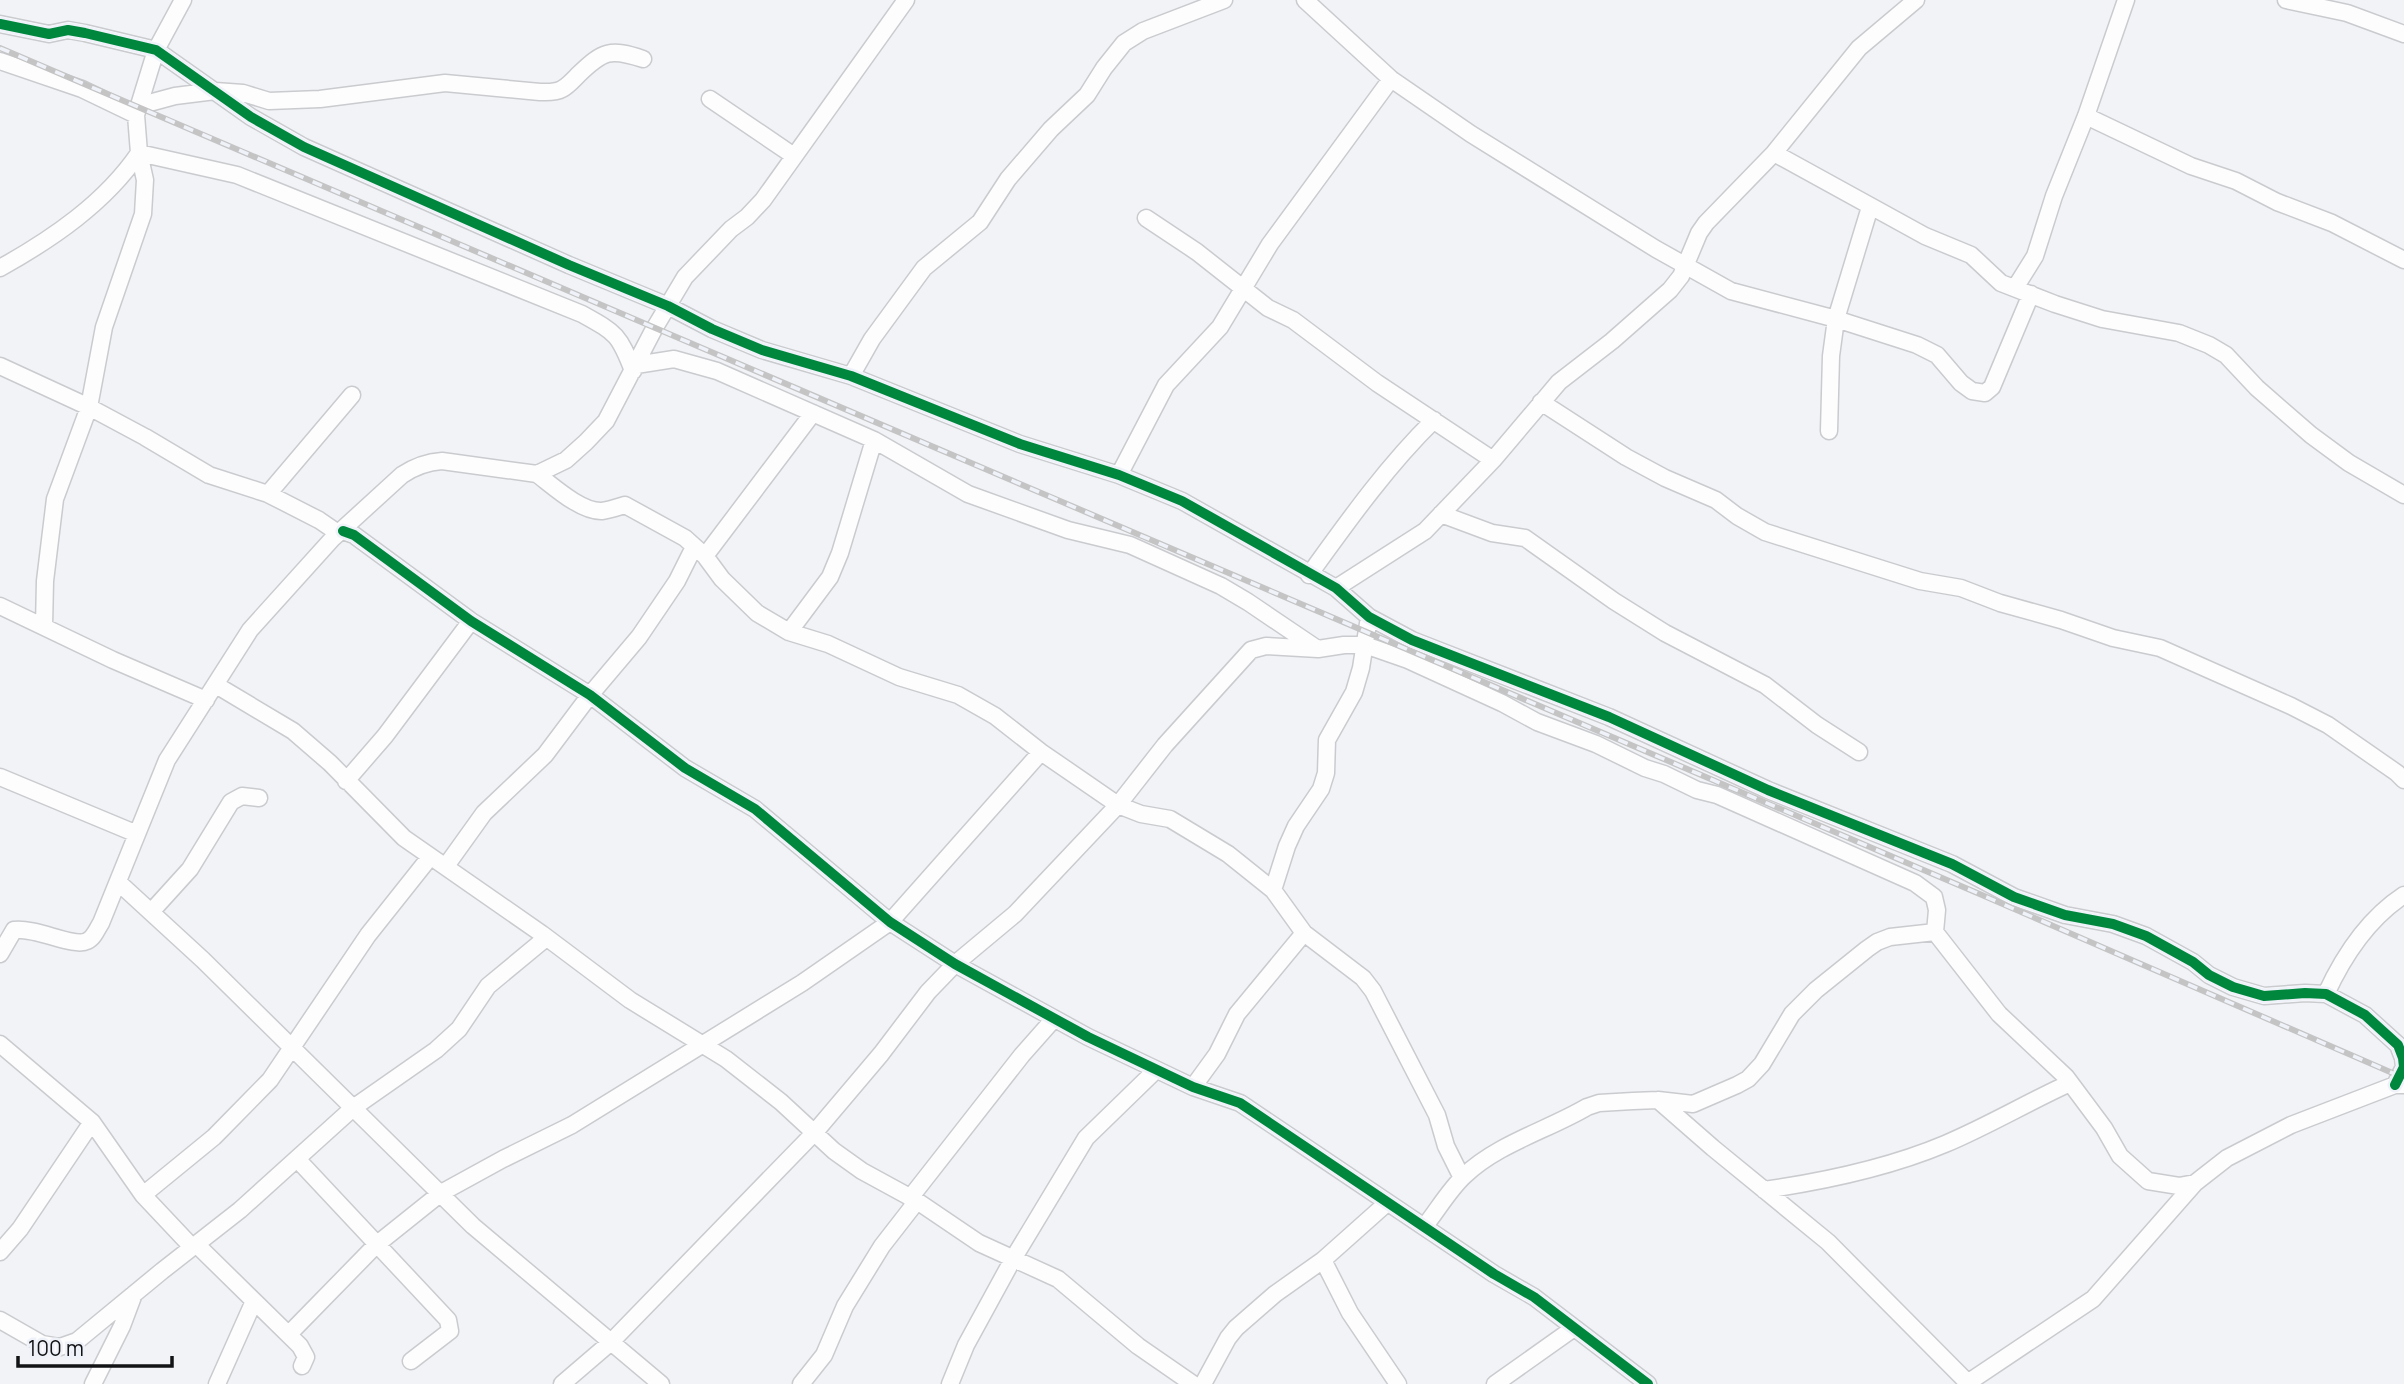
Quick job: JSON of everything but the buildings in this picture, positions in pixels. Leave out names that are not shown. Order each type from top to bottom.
[{"type":"street","points":[[44,626],[45,581],[55,499],[89,408],[104,327],[143,214],[145,180],[139,153],[137,111],[156,50],[183,0]]},
{"type":"street","points":[[537,474],[566,460],[606,421],[685,276],[763,200],[906,0]]},
{"type":"street","points":[[851,376],[872,340],[924,268],[981,222],[1008,179],[1051,129],[1087,95],[1104,68],[1125,43],[1143,30],[1224,0]]},
{"type":"street","points":[[1305,0],[1391,79],[1613,223],[1731,291],[1836,319],[1917,345],[1937,355],[1961,383],[1972,391],[1985,393],[1992,387],[2070,151],[2086,116],[2126,0]]},
{"type":"street","points":[[1336,588],[1412,540],[1493,460],[1559,382],[1612,341],[1670,290],[1681,276],[1706,223],[1774,153],[1859,48],[1916,0]]},
{"type":"street","points":[[2286,0],[2347,13],[2404,34]]},
{"type":"street","points":[[0,24],[49,34],[68,30],[156,50],[251,117],[304,147],[668,306],[712,329],[762,350],[851,376],[1020,444],[1119,475],[1182,501],[1336,588],[1370,617],[1412,640],[1609,717],[1768,790],[1952,864],[2014,897],[2064,915],[2113,924],[2146,936],[2193,962],[2209,975],[2233,986],[2264,996],[2305,992],[2326,994],[2365,1015],[2398,1045],[2404,1067],[2400,1085],[2291,1125],[2227,1158],[2195,1183],[2093,1299],[1967,1383],[1850,1263],[1658,1100]]},
{"type":"street","points":[[0,61],[137,111],[175,96],[215,91],[243,93],[269,101],[320,99],[445,83],[555,92],[565,87],[603,53],[623,53],[643,60]]},
{"type":"street","points":[[1119,475],[1166,385],[1220,327],[1270,244],[1391,79]]},
{"type":"street","points":[[710,99],[794,156]]},
{"type":"street","points":[[2086,116],[2191,166],[2236,181],[2277,202],[2332,223],[2404,260]]},
{"type":"street","points":[[0,268],[46,241],[95,202],[126,172],[139,153]]},
{"type":"street","points":[[139,153],[237,175],[582,314],[617,335],[634,368]]},
{"type":"street","points":[[1774,153],[1926,236],[1971,255],[2001,283],[2102,319],[2179,333],[2209,345],[2226,355],[2257,388],[2311,435],[2349,463],[2404,495]]},
{"type":"street","points":[[1829,431],[1831,356],[1836,319],[1870,207]]},
{"type":"street","points":[[1146,218],[1197,252],[1268,308],[1293,320],[1377,383],[1493,460]]},
{"type":"street","points":[[634,368],[674,359],[717,372],[874,440],[968,494],[1068,530],[1130,545],[1220,586],[1318,649]]},
{"type":"street","points":[[0,366],[145,437],[209,475],[268,494],[341,532],[354,535],[471,621],[590,695],[685,768],[755,809],[890,922],[955,964],[1053,1020],[1193,1087],[1240,1103],[1494,1274],[1534,1297],[1648,1384]]},
{"type":"street","points":[[268,494],[352,395]]},
{"type":"street","points":[[1541,402],[1626,457],[1665,478],[1716,500],[1765,532],[1920,581],[1961,589],[2113,638],[2160,648],[2328,725],[2404,780]]},
{"type":"street","points":[[446,866],[484,813],[545,755],[660,608],[700,551],[813,414]]},
{"type":"street","points":[[1309,575],[1398,457],[1434,419]]},
{"type":"street","points":[[789,632],[830,577],[840,553],[874,440]]},
{"type":"street","points":[[0,954],[7,927],[35,930],[75,943],[86,942],[101,923],[167,760],[250,630],[341,532],[402,475],[426,463],[469,463],[537,474],[564,495],[592,509],[603,511],[625,505],[632,508],[685,538],[757,613],[789,632],[828,645],[899,677],[958,695],[995,716],[1041,752],[1118,805],[1141,814],[1170,819],[1228,854],[1273,890],[1304,933],[1363,978],[1373,991],[1437,1115],[1446,1146],[1462,1178]]},
{"type":"street","points":[[1441,514],[1492,533],[1525,538],[1614,601],[1665,633],[1765,685],[1817,725],[1859,752]]},
{"type":"street","points":[[0,606],[113,660],[206,700]]},
{"type":"street","points":[[1273,890],[1292,836],[1321,789],[1326,773],[1328,740],[1354,692],[1370,617]]},
{"type":"street","points":[[346,782],[385,736],[471,621]]},
{"type":"street","points":[[562,1384],[611,1342],[815,1132],[881,1054],[928,992],[955,964],[1015,914],[1118,805],[1165,745],[1251,650],[1266,646],[1318,649],[1365,645],[1408,660],[1512,707],[1537,722],[1596,744],[1697,790],[1717,795],[1915,883],[1934,897],[1937,910],[1935,932],[1999,1014],[2070,1083],[2104,1128],[2119,1156],[2148,1181],[2168,1186],[2195,1183]]},
{"type":"street","points":[[216,685],[293,731],[330,763],[404,838],[630,1000],[726,1059],[781,1102],[834,1151],[979,1243],[1059,1279],[1138,1346],[1193,1384]]},
{"type":"street","points":[[289,1334],[376,1245],[441,1194],[572,1125],[802,983],[890,922],[1041,752]]},
{"type":"street","points":[[0,777],[137,834]]},
{"type":"street","points":[[151,912],[190,869],[231,802],[242,796],[258,798]]},
{"type":"street","points":[[143,1195],[234,1118],[270,1080],[368,935],[430,858]]},
{"type":"street","points":[[118,882],[473,1226],[661,1384]]},
{"type":"street","points":[[2326,994],[2354,945],[2380,914],[2404,895]]},
{"type":"street","points":[[1424,1227],[1462,1178],[1498,1152],[1587,1107],[1599,1103],[1658,1100],[1693,1104],[1748,1079],[1762,1064],[1792,1014],[1816,990],[1867,949],[1890,937],[1935,932]]},
{"type":"street","points":[[1193,1087],[1217,1054],[1237,1013],[1304,933]]},
{"type":"street","points":[[0,1321],[42,1344],[60,1347],[69,1345],[94,1328],[240,1210],[353,1108],[459,1030],[488,986],[546,938]]},
{"type":"street","points":[[801,1384],[824,1355],[845,1306],[886,1240],[1007,1073],[1053,1020]]},
{"type":"street","points":[[0,1044],[92,1122],[143,1195],[289,1334],[306,1357],[302,1366]]},
{"type":"street","points":[[950,1384],[966,1345],[1013,1259],[1086,1138],[1156,1070]]},
{"type":"street","points":[[1764,1190],[1847,1175],[1899,1161],[1985,1126],[2070,1083]]},
{"type":"street","points":[[0,1252],[20,1229],[92,1122]]},
{"type":"street","points":[[298,1160],[441,1311],[451,1327],[450,1331],[411,1361]]},
{"type":"street","points":[[1203,1384],[1236,1328],[1275,1294],[1322,1260],[1387,1203]]},
{"type":"street","points":[[1322,1260],[1350,1313],[1398,1384]]},
{"type":"street","points":[[93,1384],[135,1293]]},
{"type":"street","points":[[217,1384],[254,1301]]},
{"type":"street","points":[[1495,1384],[1574,1328]]},
{"type":"railway","points":[[0,48],[2404,1078]]},
{"type":"cycle path","points":[[0,24],[49,34],[68,30],[156,50],[251,117],[304,147],[668,306],[712,329],[762,350],[851,376],[1020,444],[1119,475],[1182,501],[1336,588],[1369,617],[1412,640],[1609,717],[1768,790],[1952,864],[2014,897],[2065,915],[2113,924],[2146,936],[2233,987],[2264,996],[2326,994],[2365,1015],[2398,1045],[2404,1067],[2395,1085]]},
{"type":"cycle path","points":[[343,531],[354,535],[471,621],[590,695],[685,768],[755,809],[890,922],[955,964],[1088,1037],[1193,1087],[1240,1103],[1494,1274],[1534,1297],[1648,1384]]}]
